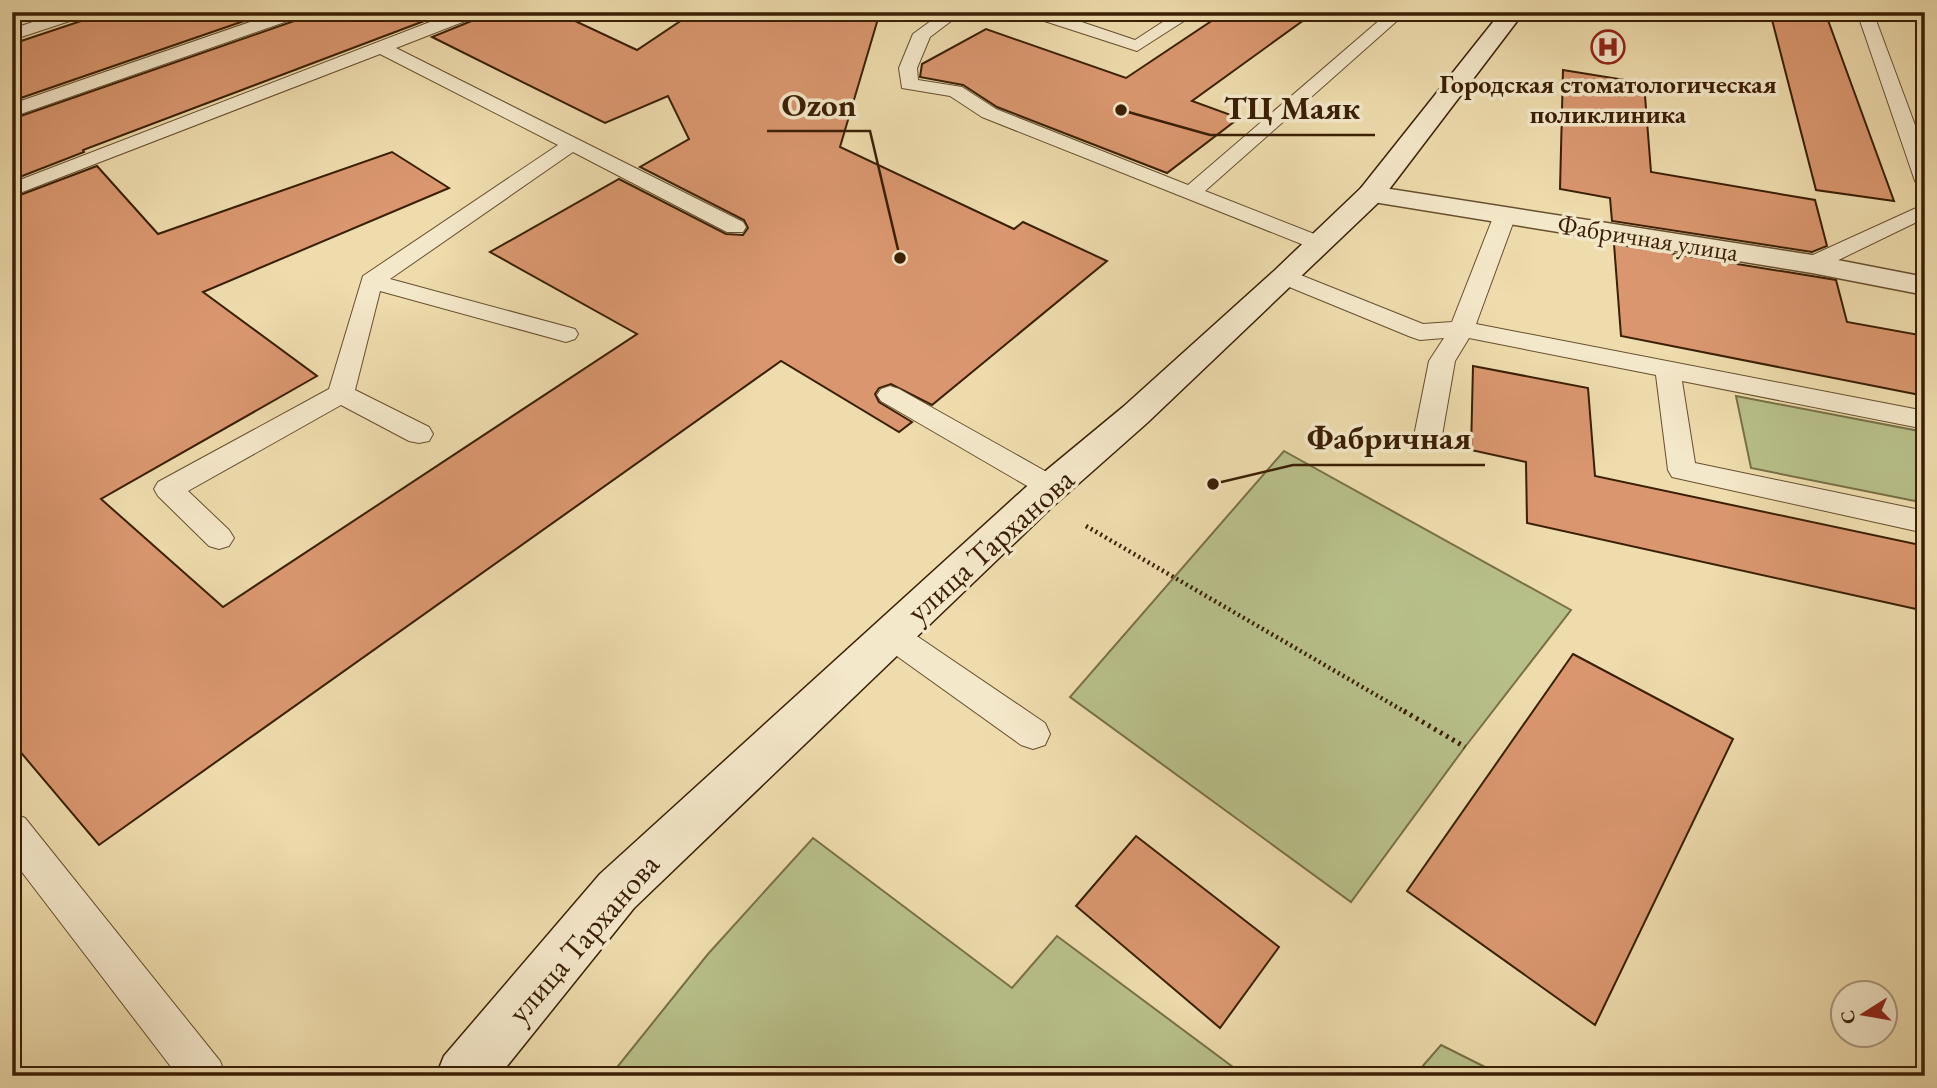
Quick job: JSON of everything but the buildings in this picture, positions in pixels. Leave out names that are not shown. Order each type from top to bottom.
[{"type":"main road","name":"улица Тарханова","points":[[464,1076],[617,891],[1051,487],[1135,415],[1285,277],[1371,194],[1513,12]]},
{"type":"main road","name":"Фабричная улица","points":[[1371,194],[1812,264],[1925,286]]},
{"type":"lane","points":[[12,35],[79,12]]},
{"type":"lane","points":[[12,111],[296,12]]},
{"type":"lane","points":[[12,190],[472,12]]},
{"type":"lane","points":[[955,12],[922,34],[908,68],[909,84],[955,91],[989,113],[1319,244]]},
{"type":"lane","points":[[1035,12],[1138,46],[1190,12]]},
{"type":"lane","points":[[1191,193],[1399,12]]},
{"type":"lane","points":[[1865,12],[1925,181]]},
{"type":"lane","points":[[382,47],[734,227]]},
{"type":"lane","points":[[219,538],[168,489],[341,394],[371,281],[572,144]]},
{"type":"lane","points":[[1812,264],[1925,210]]},
{"type":"lane","points":[[1427,441],[1442,361],[1462,329],[1505,215]]},
{"type":"lane","points":[[1285,277],[1420,332],[1462,329],[1925,420]]},
{"type":"lane","points":[[371,281],[566,334]]},
{"type":"lane","points":[[1668,370],[1682,470],[1925,522]]},
{"type":"lane","points":[[341,394],[419,434]]},
{"type":"lane","points":[[890,395],[1051,487]]},
{"type":"lane","points":[[891,635],[1033,734]]},
{"type":"lane","points":[[12,830],[205,1076]]},
{"type":"path","points":[[1086,526],[1465,747]]},
{"type":"green space","points":[[1736,396],[1919,431],[1925,446],[1925,503],[1751,468]]},
{"type":"green space","points":[[1284,451],[1571,610],[1465,747],[1351,902],[1070,697]]},
{"type":"green space","points":[[813,838],[1012,988],[1057,936],[1245,1076],[610,1076],[708,954]]},
{"type":"green space","points":[[1441,1045],[1503,1076],[1414,1076]]},
{"type":"place","name":"Городская стоматологическая поликлиника","points":[[1608,47]]},
{"type":"place","name":"ТЦ Маяк","points":[[1121,110]]},
{"type":"place","name":"Ozon","points":[[900,258]]},
{"type":"place","name":"Фабричная","points":[[1213,484]]}]
